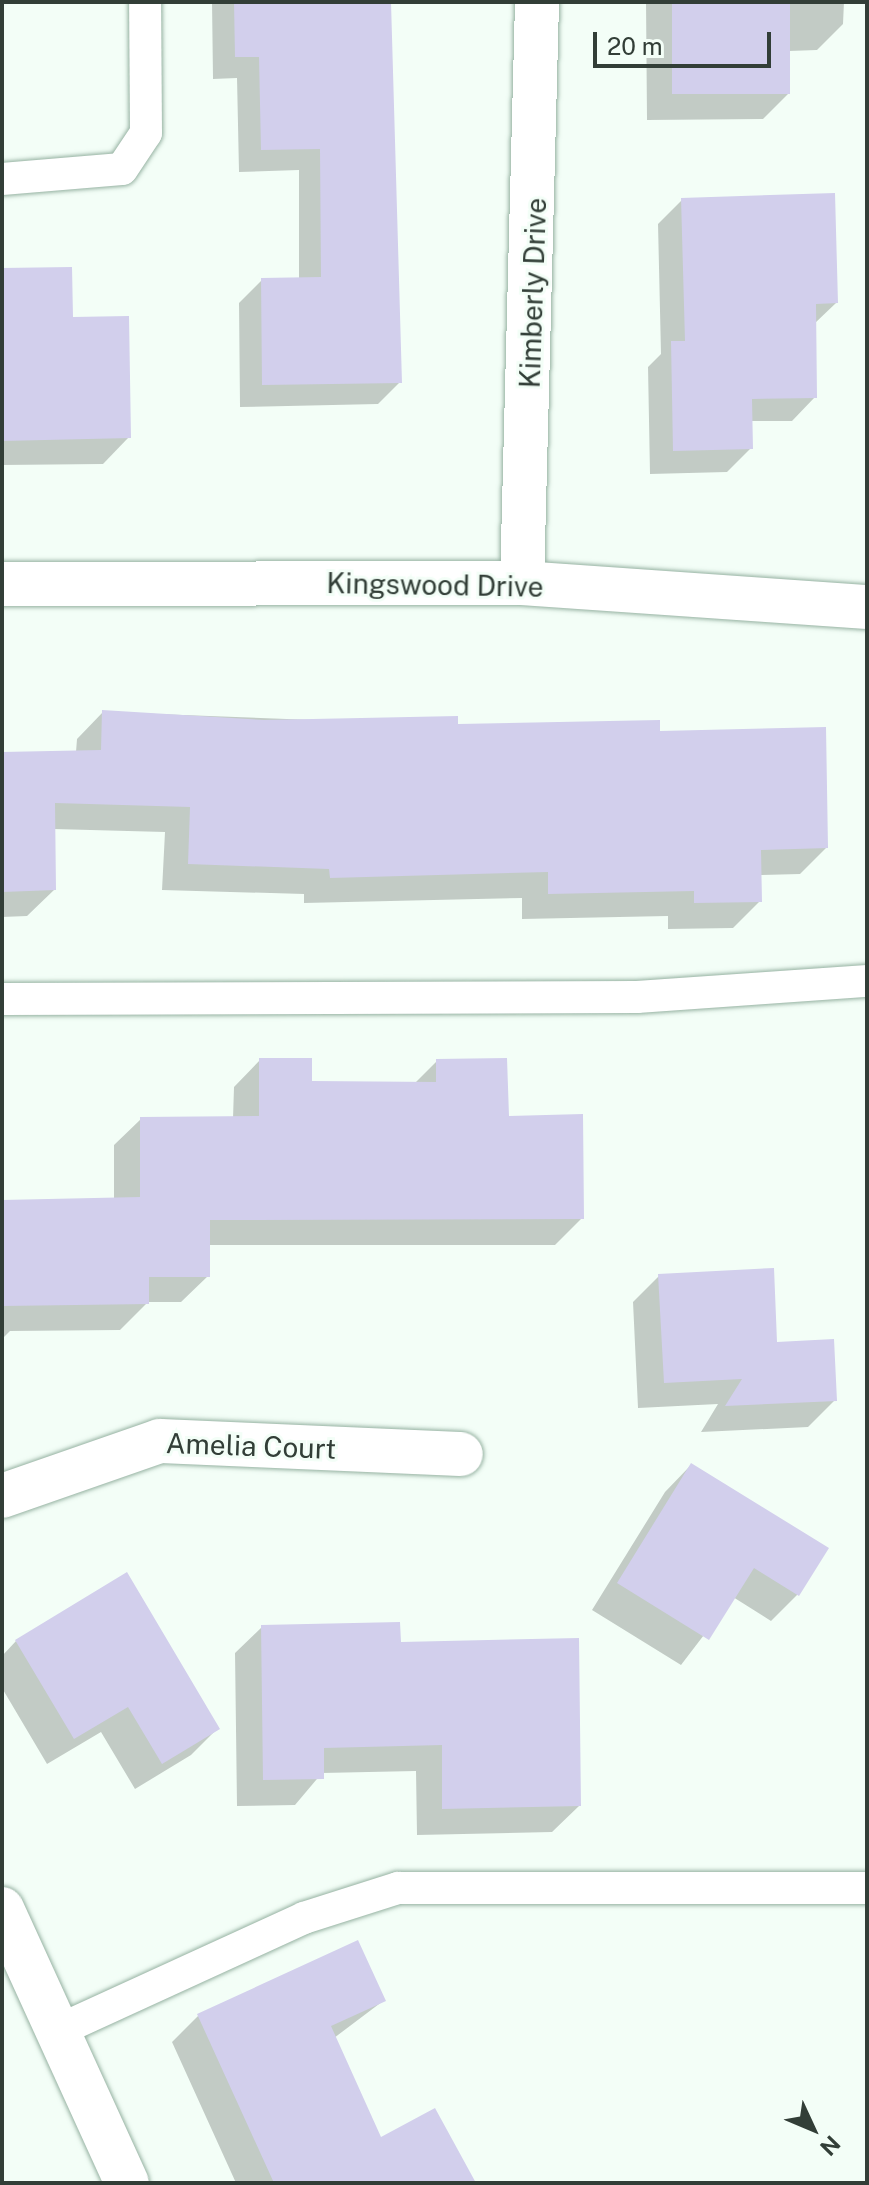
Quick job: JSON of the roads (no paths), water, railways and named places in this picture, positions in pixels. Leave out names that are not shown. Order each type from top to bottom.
[{"type":"street","name":"Kimberly Drive","points":[[522,583],[537,2]]},
{"type":"street","name":"Kingswood Drive","points":[[2,584],[522,583],[867,607]]},
{"type":"street","name":"Amelia Court","points":[[2,1496],[160,1441],[461,1454]]},
{"type":"street","points":[[2,1909],[55,2032],[127,2183]]},
{"type":"lane","points":[[2,179],[122,169],[146,133],[145,2]]},
{"type":"lane","points":[[2,999],[637,997],[867,981]]},
{"type":"lane","points":[[55,2032],[304,1918],[398,1888],[867,1888]]}]
